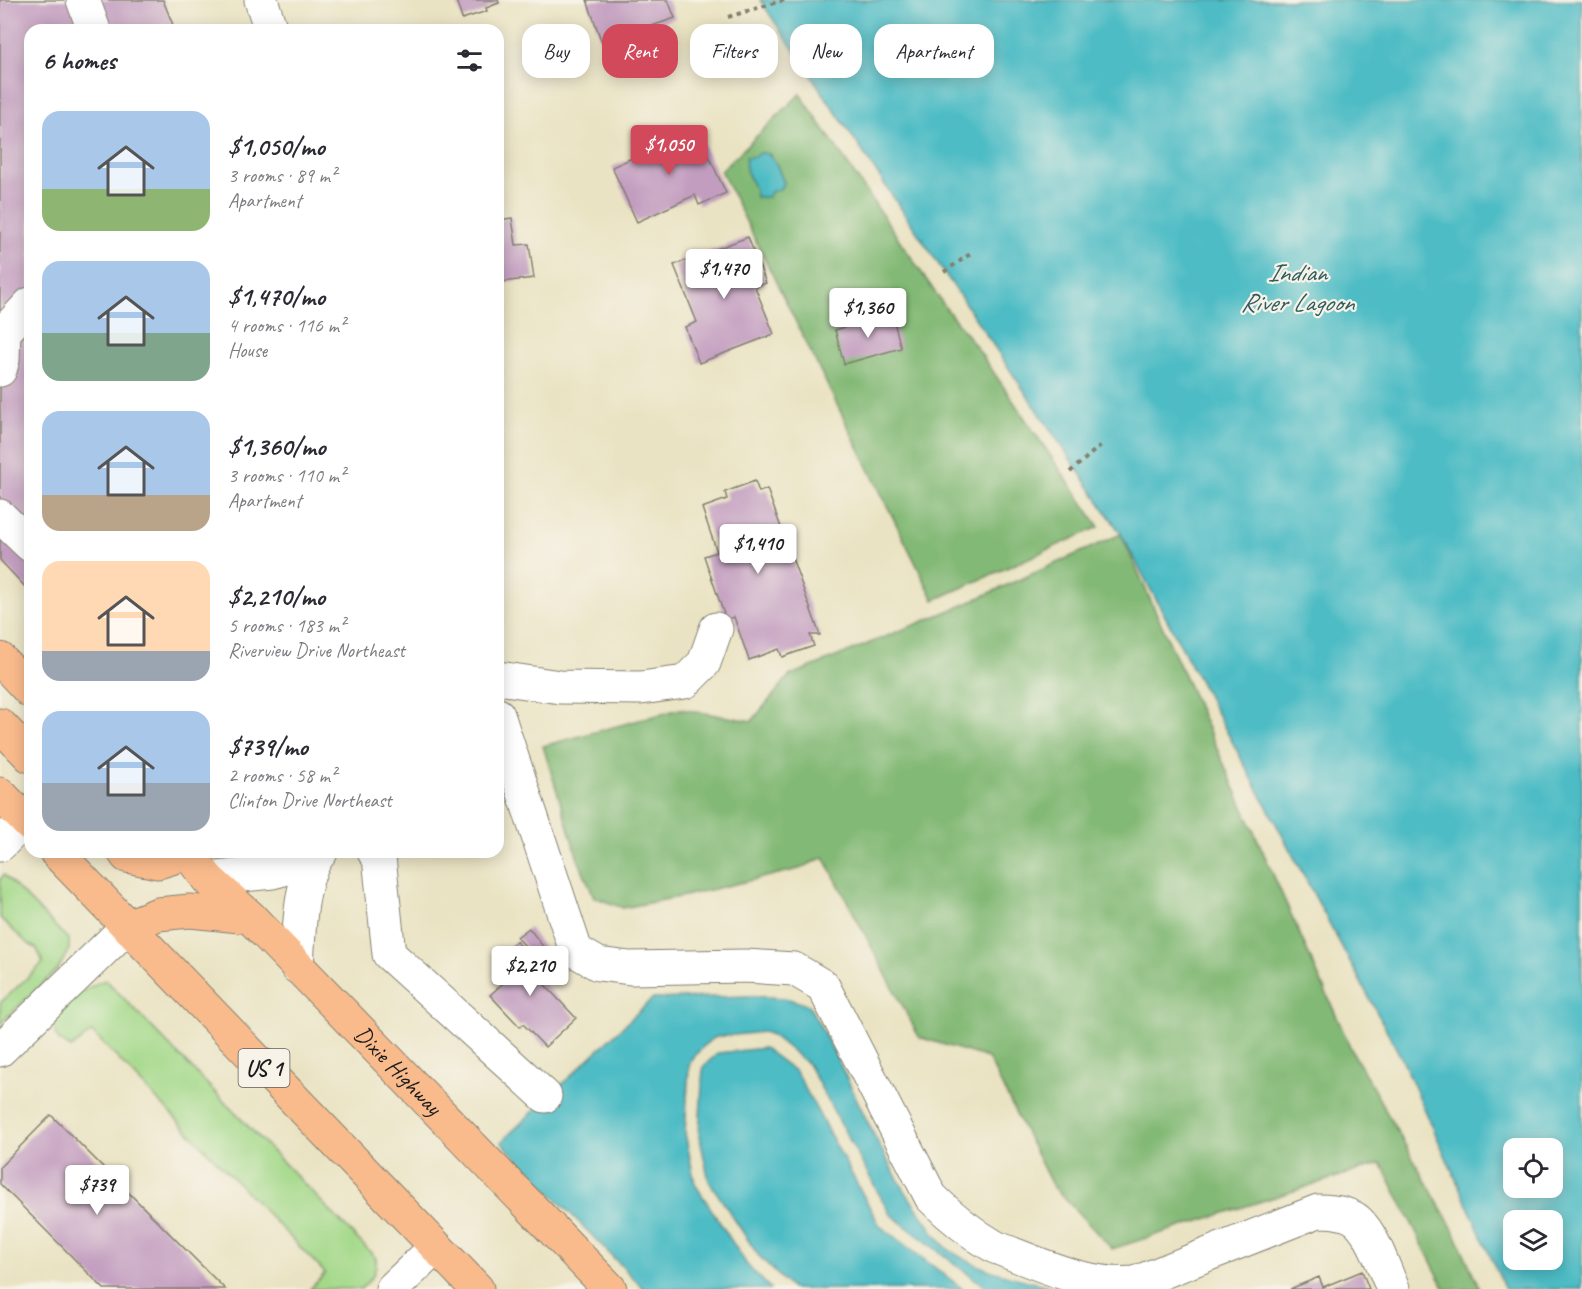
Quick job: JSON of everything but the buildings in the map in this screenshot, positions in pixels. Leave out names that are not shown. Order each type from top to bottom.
[{"type":"main road","points":[[0,659],[24,685]]},
{"type":"main road","points":[[0,725],[24,750]]},
{"type":"main road","points":[[0,794],[24,819]]},
{"type":"main road","name":"US 1","points":[[62,858],[477,1289]]},
{"type":"main road","points":[[137,858],[158,862],[170,858]]},
{"type":"main road","name":"Dixie Highway","points":[[192,858],[208,879],[250,917],[610,1289]]},
{"type":"main road","points":[[128,926],[158,914],[190,911],[250,917]]},
{"type":"street","points":[[84,0],[92,24]]},
{"type":"street","points":[[261,0],[269,24]]},
{"type":"street","points":[[0,370],[4,332],[24,310]]},
{"type":"street","points":[[0,516],[24,539]]},
{"type":"street","points":[[504,679],[571,688],[641,688],[685,682],[704,663],[716,629]]},
{"type":"street","points":[[504,733],[576,951],[597,964],[630,968],[745,966],[794,969],[823,986],[931,1197],[952,1218],[995,1247],[1087,1280],[1114,1285],[1135,1283],[1318,1211],[1331,1211],[1358,1220],[1368,1234],[1393,1289]]},
{"type":"street","points":[[0,845],[24,826]]},
{"type":"street","points":[[208,879],[272,872],[311,858]]},
{"type":"street","points":[[297,967],[303,901],[316,858]]},
{"type":"street","points":[[379,858],[389,954],[545,1096]]},
{"type":"street","points":[[0,1050],[128,926]]},
{"type":"street","points":[[392,1289],[436,1247]]},
{"type":"path","points":[[728,17],[784,0]]},
{"type":"path","points":[[944,272],[973,252]]},
{"type":"path","points":[[1070,471],[1101,445]]},
{"type":"green space","points":[[800,94],[1099,527],[934,600],[721,171]]},
{"type":"green space","points":[[1121,534],[1352,1051],[1455,1233],[1480,1289],[1445,1289],[1381,1163],[1112,1249],[1052,1185],[988,1058],[919,1037],[824,857],[799,869],[623,908],[594,897],[578,859],[543,746],[680,709],[752,721],[789,676],[963,605]]},
{"type":"green space","points":[[4,875],[69,940],[69,949],[58,969],[0,1024],[0,1003],[43,963],[37,949],[27,943],[0,918],[0,879]]},
{"type":"green space","points":[[106,980],[376,1258],[373,1275],[361,1289],[310,1289],[325,1273],[92,1032],[71,1048],[59,1040],[54,1030],[55,1021],[60,1012],[88,988]]},
{"type":"water","name":"Indian River Lagoon","points":[[760,0],[1582,0],[1582,1289],[1505,1289],[1403,1061],[1121,534],[813,78],[862,78],[862,24],[790,24],[790,44]]},
{"type":"water","points":[[760,153],[769,154],[776,163],[784,183],[779,190],[772,191],[768,197],[756,197],[746,169],[746,157],[754,157]]},
{"type":"water","points":[[750,996],[785,998],[808,1005],[892,1169],[908,1196],[948,1249],[987,1269],[1059,1289],[988,1289],[890,1214],[808,1064],[772,1035],[763,1032],[716,1037],[692,1058],[689,1066],[685,1133],[695,1184],[747,1265],[771,1289],[644,1289],[501,1142],[652,999]]},
{"type":"water","points":[[764,1048],[796,1072],[880,1226],[963,1289],[792,1289],[758,1255],[709,1181],[699,1134],[703,1067],[718,1053]]}]
